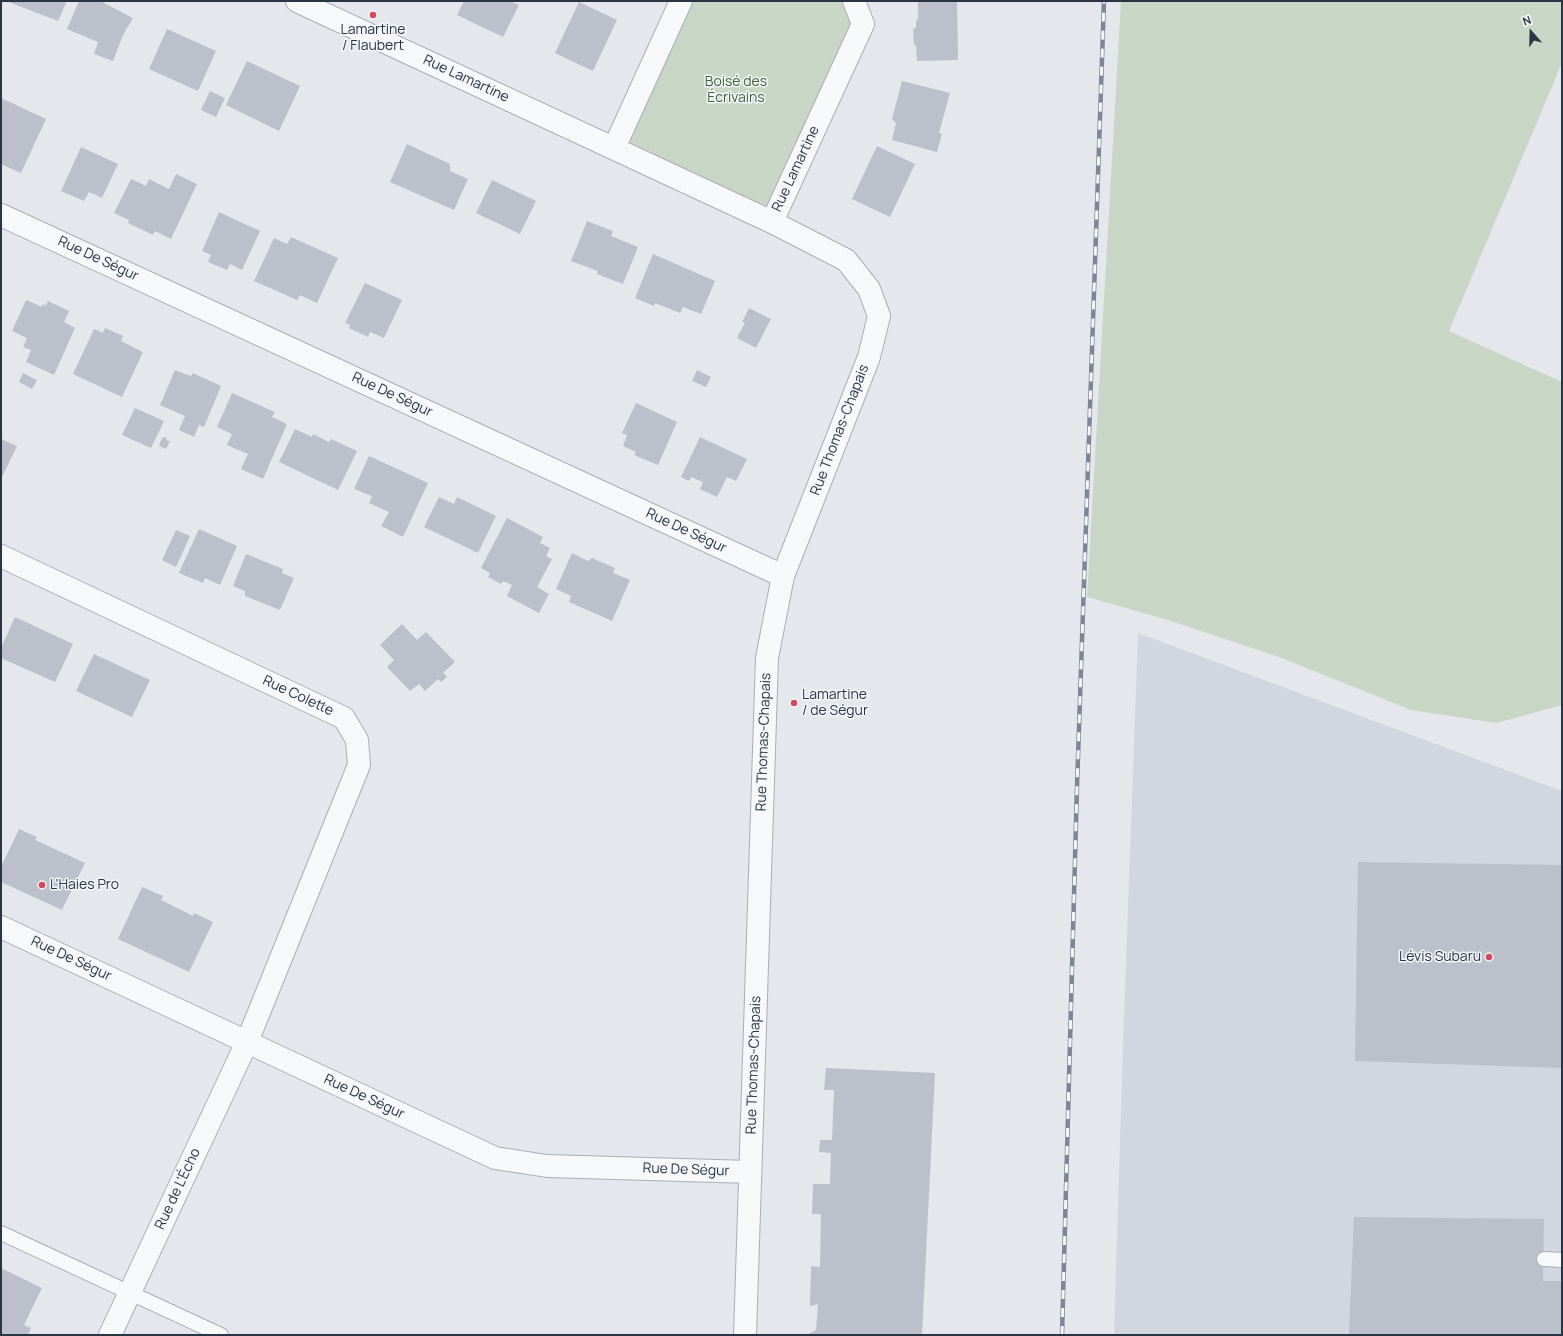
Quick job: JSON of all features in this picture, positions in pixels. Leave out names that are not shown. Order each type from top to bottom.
[{"type":"street","points":[[614,148],[681,1]]},
{"type":"street","name":"Rue Lamartine","points":[[302,2],[772,222],[863,24],[854,1]]},
{"type":"street","name":"Rue De Ségur","points":[[1,215],[783,576]]},
{"type":"street","name":"Rue Thomas-Chapais","points":[[745,1335],[767,658],[783,576],[869,357],[879,316],[869,289],[846,260],[772,222]]},
{"type":"street","name":"Rue Colette","points":[[1,556],[344,718],[357,740],[359,765],[247,1042]]},
{"type":"street","name":"Rue De Ségur","points":[[1,927],[495,1158],[547,1166],[750,1172]]},
{"type":"street","name":"Rue de L'Écho","points":[[110,1335],[247,1042]]},
{"type":"lane","points":[[1,1233],[221,1335]]},
{"type":"lane","points":[[1544,1260],[1562,1260]]},
{"type":"shaded area","points":[[1138,633],[1562,791],[1562,1335],[1114,1335]]},
{"type":"green space","name":"Boisé des Écrivains","points":[[681,1],[854,1],[863,24],[772,222],[614,148]]},
{"type":"green space","points":[[1121,1],[1562,1],[1562,63],[1449,331],[1562,382],[1562,705],[1497,723],[1411,710],[1279,657],[1168,620],[1087,597]]},
{"type":"building","points":[[6,1],[67,1],[58,21]]},
{"type":"building","points":[[79,1],[100,1],[133,18],[123,35],[113,61],[94,54],[98,42],[67,29]]},
{"type":"building","points":[[464,1],[510,1],[519,5],[503,37],[457,15]]},
{"type":"building","points":[[918,1],[957,1],[958,60],[917,61],[913,29],[916,28],[916,21],[918,19]]},
{"type":"building","points":[[579,2],[617,20],[593,71],[555,53]]},
{"type":"building","points":[[167,29],[216,51],[198,91],[149,69]]},
{"type":"building","points":[[247,61],[300,86],[279,131],[226,105]]},
{"type":"building","points":[[902,81],[950,93],[939,133],[942,134],[937,152],[892,140],[896,123],[892,119]]},
{"type":"building","points":[[210,91],[225,98],[216,117],[201,110]]},
{"type":"building","points":[[1,98],[46,119],[21,173],[1,164]]},
{"type":"building","points":[[407,144],[450,164],[450,171],[468,179],[454,210],[390,182]]},
{"type":"building","points":[[877,146],[915,164],[890,217],[852,199]]},
{"type":"building","points":[[81,147],[118,164],[102,198],[89,192],[84,201],[61,191]]},
{"type":"building","points":[[176,174],[197,184],[171,239],[155,231],[153,235],[128,223],[129,220],[114,213],[131,179],[146,186],[149,179],[169,189]]},
{"type":"building","points":[[492,180],[536,201],[520,234],[476,213]]},
{"type":"building","points":[[219,212],[260,231],[242,270],[230,264],[227,270],[208,262],[211,255],[202,251]]},
{"type":"building","points":[[587,221],[613,231],[611,236],[638,247],[623,284],[597,274],[598,271],[571,261]]},
{"type":"building","points":[[291,237],[338,258],[317,303],[300,295],[297,300],[254,281],[274,238],[287,244]]},
{"type":"building","points":[[653,254],[715,281],[701,314],[683,307],[680,313],[655,303],[654,306],[635,298]]},
{"type":"building","points":[[365,283],[402,300],[384,338],[370,332],[368,337],[349,328],[350,325],[345,323]]},
{"type":"building","points":[[26,300],[42,307],[43,304],[46,306],[48,301],[69,311],[64,322],[75,328],[54,375],[26,362],[31,350],[23,347],[27,338],[12,331]]},
{"type":"building","points":[[749,308],[771,319],[756,348],[737,338],[745,323],[742,322]]},
{"type":"building","points":[[105,328],[123,336],[121,341],[143,352],[122,397],[73,374],[94,329],[103,333]]},
{"type":"building","points":[[175,370],[191,376],[193,373],[221,386],[204,427],[199,425],[194,437],[179,430],[185,416],[160,405]]},
{"type":"building","points":[[697,370],[711,377],[706,387],[692,381]]},
{"type":"building","points":[[23,373],[37,380],[32,389],[19,382]]},
{"type":"building","points":[[232,393],[275,412],[272,417],[287,424],[263,479],[241,469],[248,454],[227,445],[232,434],[217,427]]},
{"type":"building","points":[[636,403],[677,422],[658,465],[634,455],[636,452],[623,446],[627,435],[622,433]]},
{"type":"building","points":[[135,408],[164,421],[151,448],[122,435]]},
{"type":"building","points":[[295,429],[312,437],[313,434],[329,442],[331,439],[357,451],[338,490],[279,462]]},
{"type":"building","points":[[166,437],[166,440],[170,441],[166,449],[159,446],[162,438]]},
{"type":"building","points":[[700,437],[747,459],[736,481],[727,477],[717,497],[700,489],[703,482],[691,477],[689,481],[681,477]]},
{"type":"building","points":[[1,439],[17,446],[1,479]]},
{"type":"building","points":[[369,456],[428,483],[403,537],[381,526],[389,512],[369,503],[372,496],[354,489]]},
{"type":"building","points":[[439,497],[454,504],[457,497],[496,516],[478,553],[424,527]]},
{"type":"building","points":[[507,518],[543,537],[540,543],[550,548],[546,556],[552,559],[537,587],[549,594],[539,613],[507,596],[512,585],[503,581],[501,584],[488,577],[490,573],[481,568]]},
{"type":"building","points":[[199,529],[237,546],[220,585],[205,578],[203,583],[179,573]]},
{"type":"building","points":[[176,530],[190,536],[176,567],[162,560]]},
{"type":"building","points":[[572,553],[588,561],[592,558],[615,568],[613,573],[630,580],[612,621],[569,602],[571,596],[556,589]]},
{"type":"building","points":[[246,554],[283,569],[282,573],[294,578],[280,610],[245,596],[245,591],[233,586]]},
{"type":"building","points":[[15,617],[73,644],[55,682],[1,658],[1,648]]},
{"type":"building","points":[[402,624],[417,640],[426,632],[455,662],[443,673],[447,677],[441,682],[438,679],[425,691],[419,684],[410,691],[387,667],[394,660],[380,645]]},
{"type":"building","points":[[94,654],[150,680],[132,717],[76,691]]},
{"type":"building","points":[[19,829],[37,837],[35,840],[85,863],[62,910],[1,882],[1,867]]},
{"type":"building","points":[[1358,862],[1562,865],[1562,1068],[1355,1061]]},
{"type":"building","points":[[142,887],[163,896],[161,900],[193,916],[194,913],[213,922],[189,972],[118,939]]},
{"type":"building","points":[[826,1068],[935,1073],[922,1335],[807,1335],[816,1330],[818,1304],[810,1306],[811,1266],[820,1267],[821,1214],[812,1214],[813,1184],[830,1184],[831,1153],[819,1152],[820,1140],[832,1140],[834,1090],[824,1090]]},
{"type":"building","points":[[1354,1217],[1544,1219],[1543,1281],[1562,1281],[1562,1335],[1349,1335]]},
{"type":"building","points":[[1,1268],[42,1288],[24,1325],[31,1328],[28,1335],[1,1335]]},
{"type":"railway","points":[[1062,1335],[1077,786],[1104,1]]},
{"type":"place","name":"Lamartine / Flaubert","points":[[373,15]]},
{"type":"place","name":"Lamartine / de Ségur","points":[[794,703]]},
{"type":"place","name":"L'Haies Pro","points":[[42,885]]},
{"type":"place","name":"Lévis Subaru","points":[[1489,957]]}]
